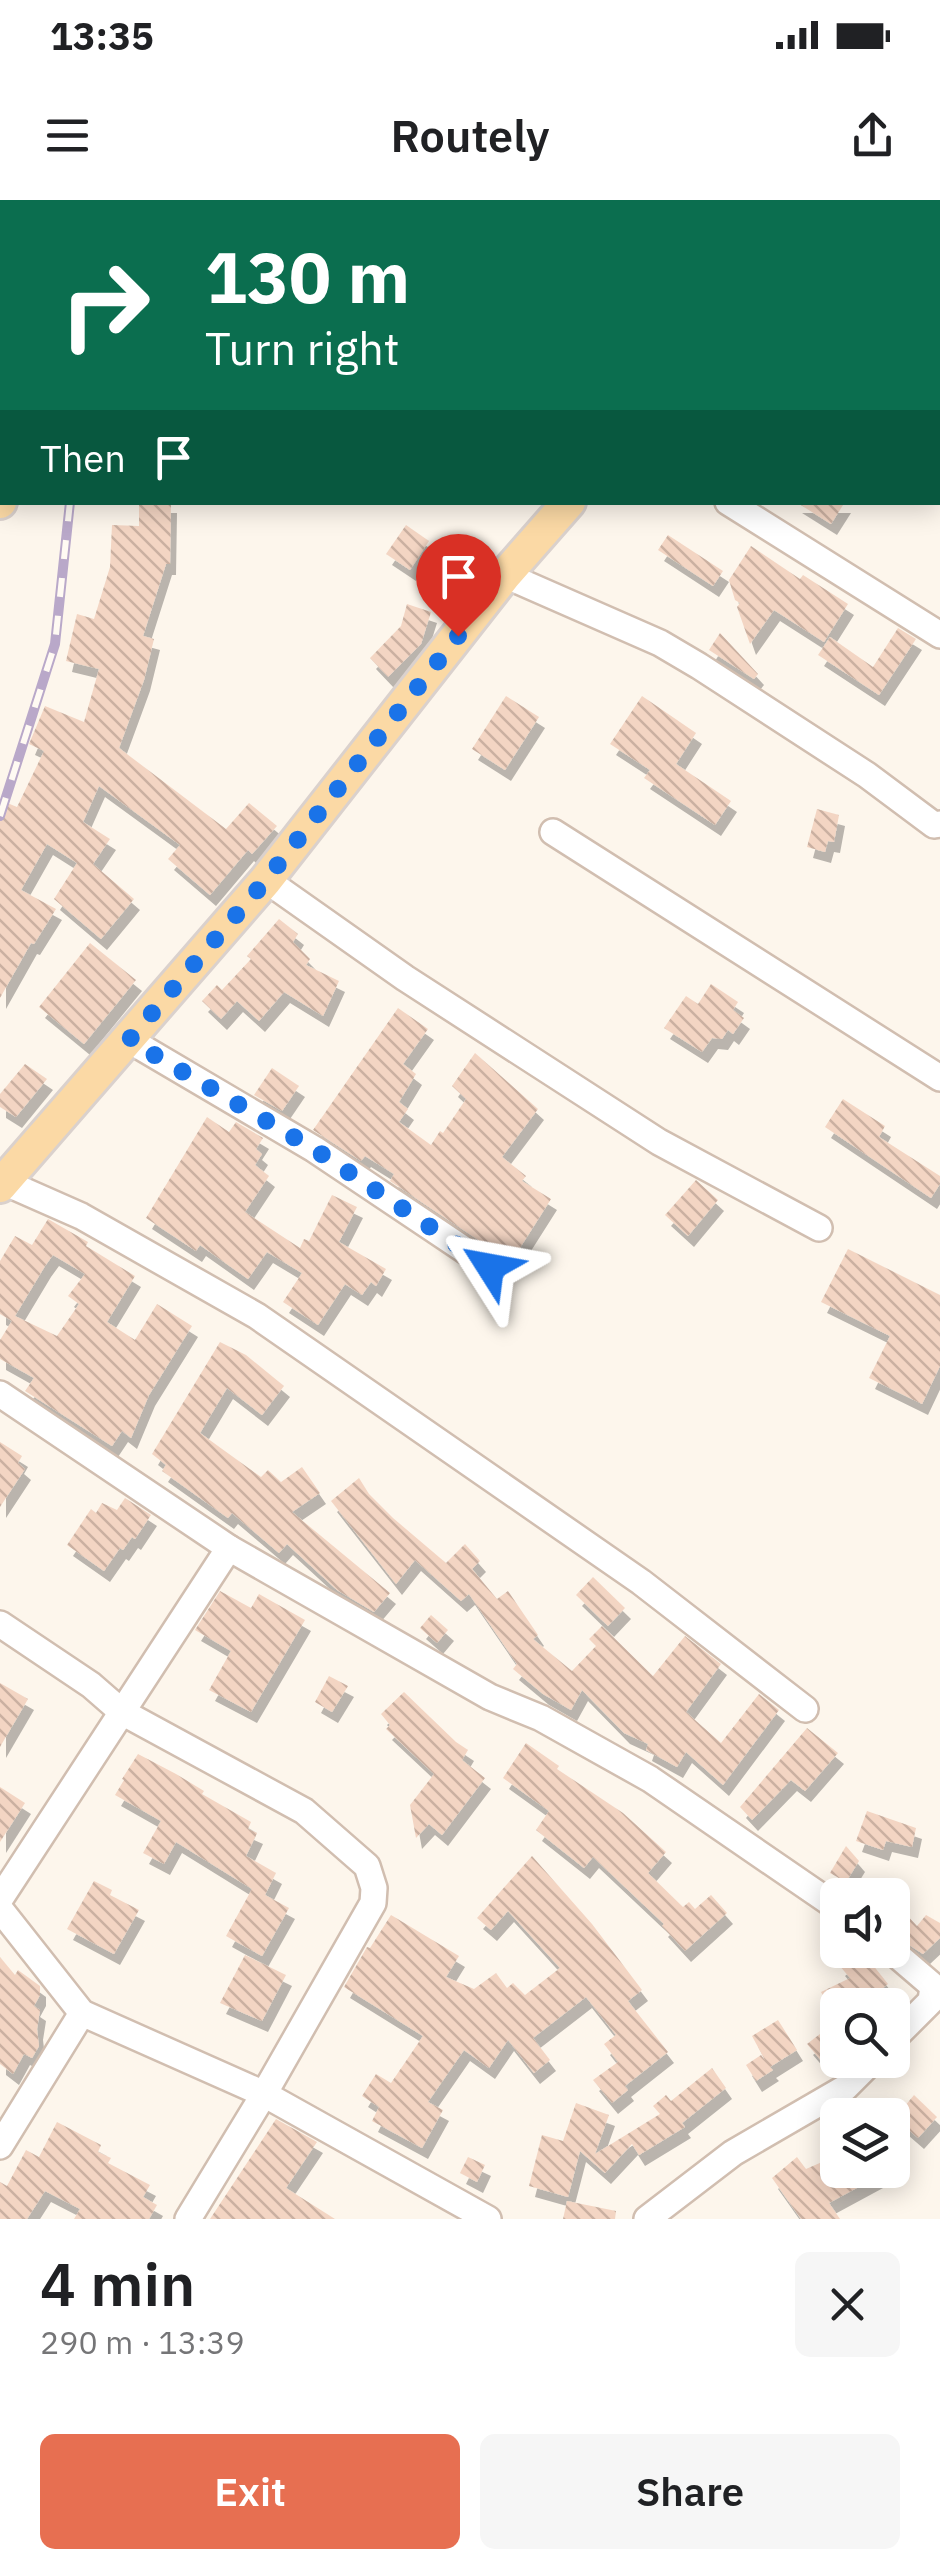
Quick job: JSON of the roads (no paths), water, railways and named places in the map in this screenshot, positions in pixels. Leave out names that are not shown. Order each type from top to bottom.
[{"type":"main road","points":[[2,1184],[266,880],[506,575],[566,505]]},
{"type":"street","points":[[733,505],[940,635]]},
{"type":"street","points":[[506,575],[673,650],[867,774],[938,827]]},
{"type":"street","points":[[552,832],[940,1078]]},
{"type":"street","points":[[266,880],[404,978],[659,1142],[819,1228]]},
{"type":"street","points":[[129,1040],[314,1149],[490,1267]]},
{"type":"street","points":[[2,1184],[81,1216],[257,1316],[641,1582],[805,1709]]},
{"type":"street","points":[[0,1394],[229,1548],[490,1697],[541,1718],[650,1779],[820,1896]]},
{"type":"street","points":[[0,1900],[229,1548]]},
{"type":"street","points":[[0,1624],[90,1684],[122,1712],[304,1811],[367,1866],[374,1888],[373,1903],[188,2219]]},
{"type":"street","points":[[0,1909],[82,2013],[264,2094],[478,2216]]},
{"type":"street","points":[[910,1966],[933,1986],[933,1993],[910,2022]]},
{"type":"street","points":[[0,2146],[82,2013]]},
{"type":"street","points":[[647,2219],[733,2154],[845,2088],[855,2078]]},
{"type":"railway","points":[[0,816],[55,644],[70,505]]}]
